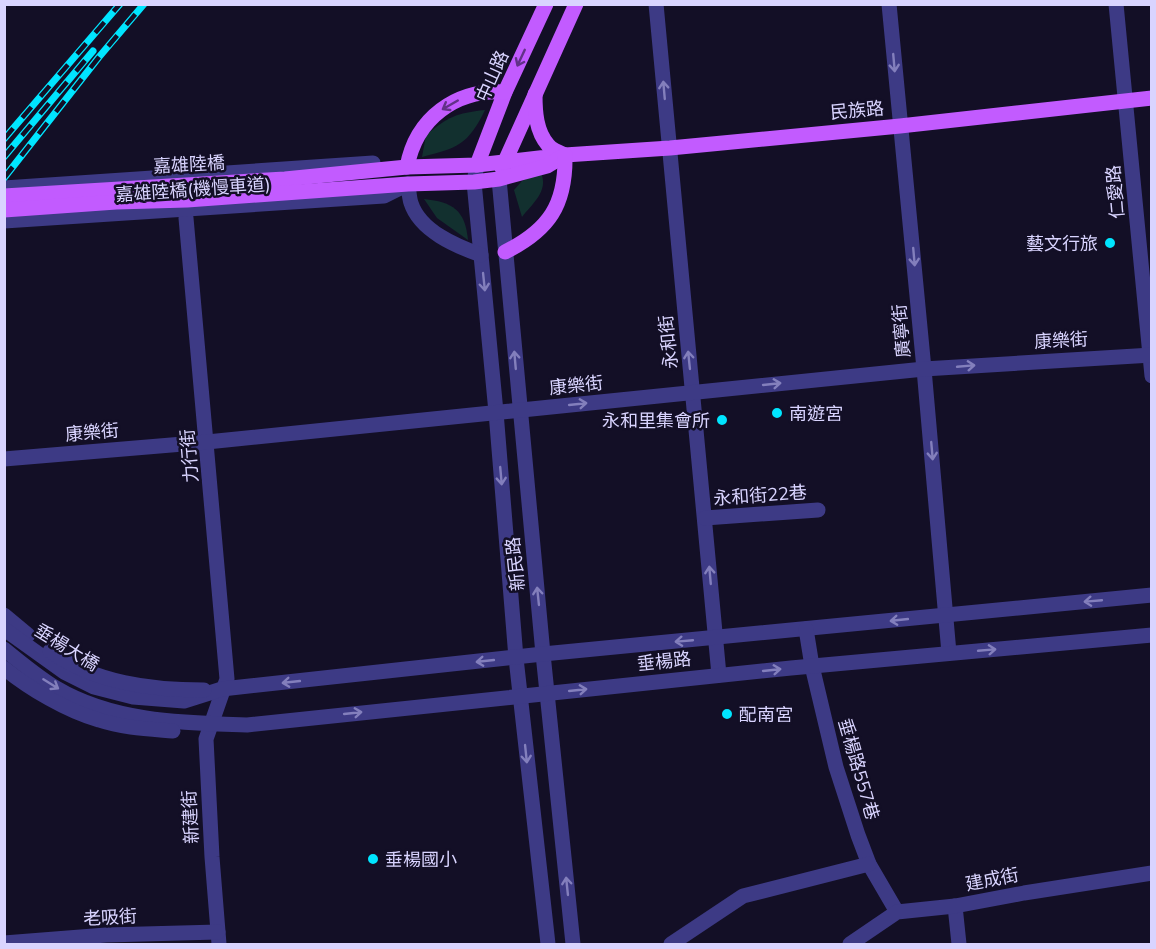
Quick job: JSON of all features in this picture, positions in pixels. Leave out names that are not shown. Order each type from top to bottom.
[{"type":"main road","name":"中山路","points":[[477,165],[505,92],[546,4]]},
{"type":"main road","points":[[499,179],[504,161],[576,4]]},
{"type":"main road","points":[[407,167],[414,141],[432,116],[473,94],[491,91],[505,92]]},
{"type":"main road","points":[[505,252],[533,236],[545,224],[554,211],[564,186],[565,155],[549,146],[541,132],[536,120],[535,94]]},
{"type":"main road","name":"民族路","points":[[407,167],[477,165],[565,155],[670,148],[900,126],[1152,98]]},
{"type":"main road","name":"民族路","points":[[379,191],[408,184],[499,179],[547,166],[565,155]]},
{"type":"main road","name":"嘉雄陸橋","points":[[4,196],[285,178],[378,167],[407,167]]},
{"type":"main road","name":"嘉雄陸橋","points":[[4,210],[116,202],[379,191]]},
{"type":"street","name":"永和街","points":[[656,4],[719,675]]},
{"type":"street","name":"廣寧街","points":[[889,4],[949,653]]},
{"type":"street","name":"仁愛路","points":[[1116,4],[1152,376]]},
{"type":"street","name":"新民路","points":[[477,165],[474,182],[516,658],[548,945]]},
{"type":"street","name":"嘉雄陸橋(機慢車道)","points":[[4,188],[378,167]]},
{"type":"street","name":"新民路","points":[[499,179],[543,654],[573,945]]},
{"type":"street","points":[[408,184],[411,204],[431,229],[442,239],[481,255]]},
{"type":"street","name":"嘉雄陸橋(機慢車道)","points":[[4,220],[379,191]]},
{"type":"street","name":"力行街","points":[[186,218],[226,679],[222,689]]},
{"type":"street","name":"康樂街","points":[[4,459],[207,442],[924,369],[1150,355]]},
{"type":"street","name":"永和街22巷","points":[[705,518],[818,510]]},
{"type":"street","name":"垂楊路","points":[[183,696],[222,689],[543,654],[1152,595]]},
{"type":"street","points":[[4,615],[60,657],[80,667],[111,679],[183,696]]},
{"type":"street","name":"垂楊大橋","points":[[4,629],[64,672],[94,687],[133,697],[183,696]]},
{"type":"street","name":"垂楊路557巷","points":[[806,629],[812,666],[836,767],[868,864],[897,912]]},
{"type":"street","name":"垂楊路","points":[[182,727],[211,724],[247,725],[719,675],[1152,635]]},
{"type":"street","name":"垂楊大橋","points":[[4,649],[58,689],[98,707],[182,727]]},
{"type":"street","points":[[4,668],[18,680],[57,702],[98,720],[141,729],[182,727]]},
{"type":"street","name":"新建街","points":[[218,938],[206,739],[222,689]]},
{"type":"street","points":[[670,945],[743,896],[868,864]]},
{"type":"street","name":"建成街","points":[[850,945],[897,912],[955,906],[1152,873]]},
{"type":"street","points":[[955,906],[959,945]]},
{"type":"street","name":"老吸街","points":[[4,944],[106,936],[218,938]]},
{"type":"green space","points":[[485,110],[467,138],[444,151],[422,157],[426,135],[434,129],[453,117]]},
{"type":"green space","points":[[541,173],[543,186],[541,191],[522,217],[514,190],[522,181]]},
{"type":"green space","points":[[424,199],[443,202],[456,209],[464,221],[468,240],[437,218]]},
{"type":"railway","points":[[4,139],[120,4]]},
{"type":"railway","points":[[4,178],[99,57],[144,4]]},
{"type":"railway","points":[[4,157],[93,51]]},
{"type":"place","name":"藝文行旅","points":[[1110,243]]},
{"type":"place","name":"南遊宮","points":[[777,413]]},
{"type":"place","name":"永和里集會所","points":[[722,420]]},
{"type":"place","name":"配南宮","points":[[727,714]]},
{"type":"place","name":"垂楊國小","points":[[373,859]]}]
